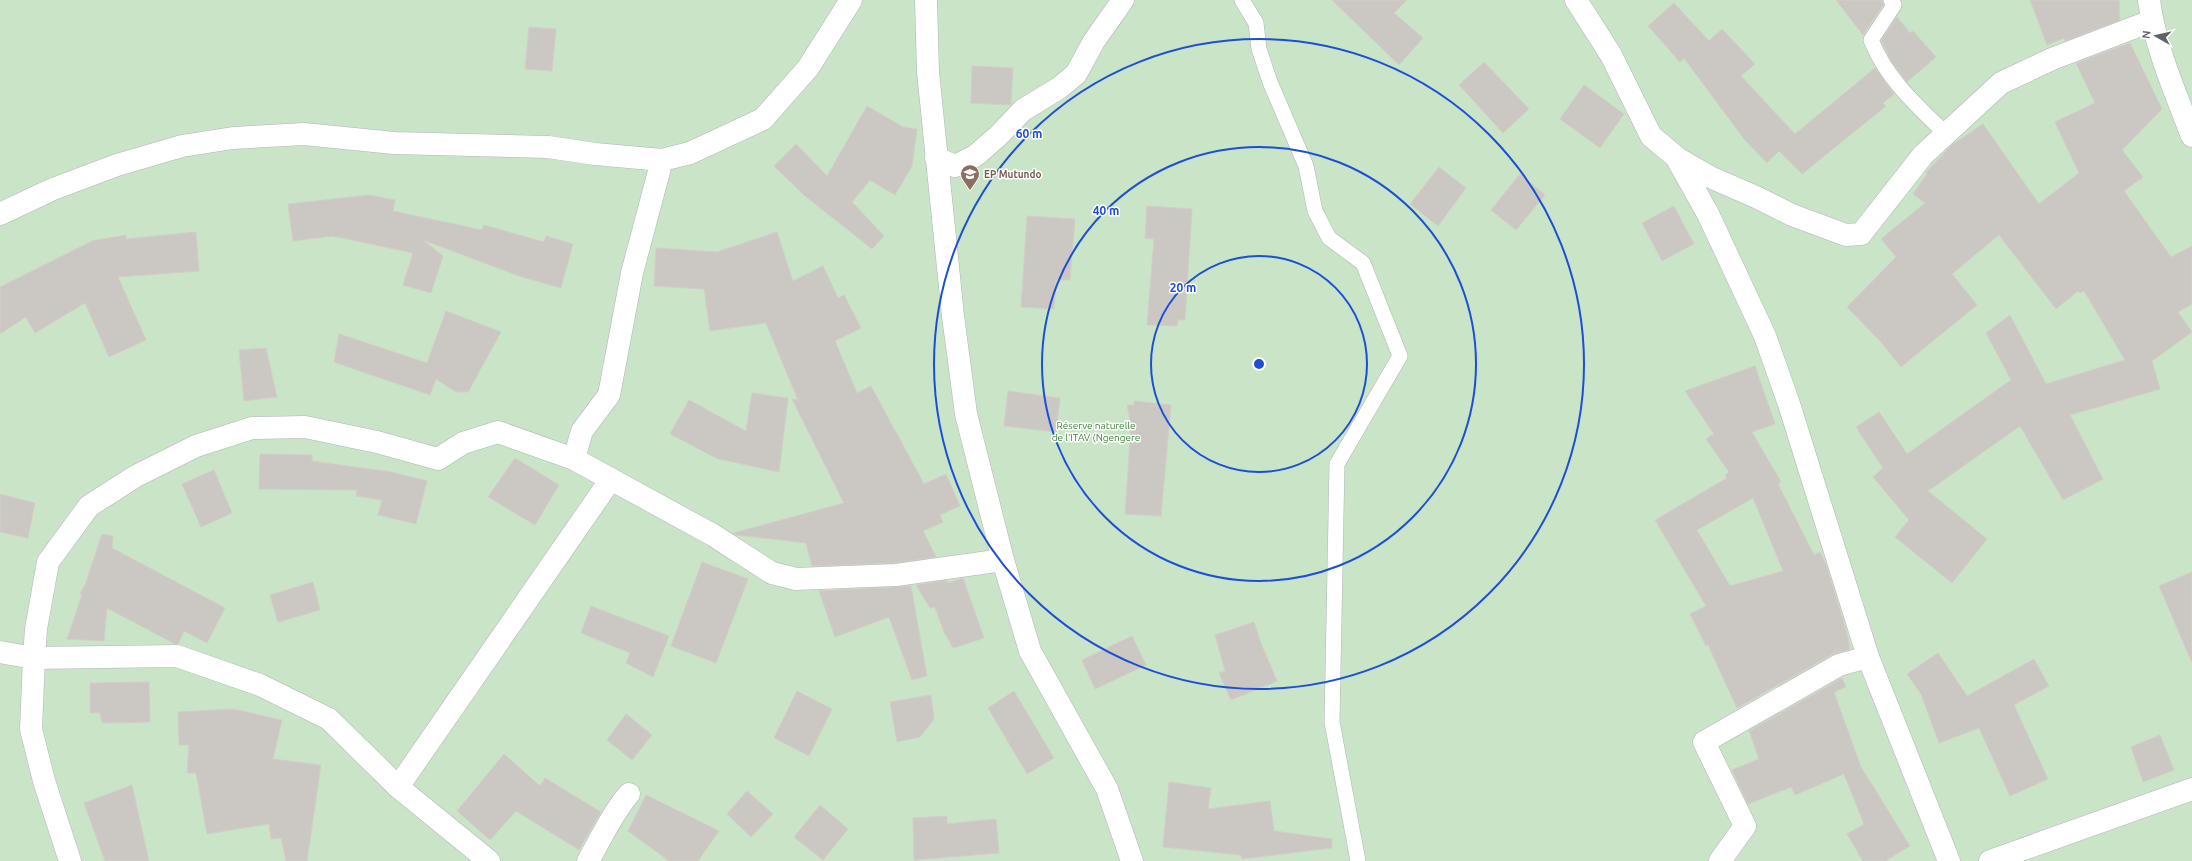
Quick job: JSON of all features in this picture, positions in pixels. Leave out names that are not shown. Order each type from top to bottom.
[{"type":"street","points":[[0,214],[53,189],[117,165],[182,146],[233,138],[304,134],[394,143],[548,147],[595,154],[662,160],[690,153],[763,119],[808,68],[851,0]]},
{"type":"street","points":[[926,0],[928,72],[936,158],[952,308],[966,414],[1003,560],[1030,651],[1107,789],[1132,861]]},
{"type":"street","points":[[936,158],[954,166],[975,156],[998,136],[1023,110],[1059,88],[1076,74],[1094,41],[1123,0]]},
{"type":"street","points":[[1576,0],[1611,55],[1651,136],[1676,157],[1710,177],[1792,215],[1846,235],[1862,234],[1923,155],[2000,83],[2150,10],[2164,61],[2192,136]]},
{"type":"street","points":[[1676,157],[1708,214],[1765,336],[1789,404],[1868,657],[1949,861]]},
{"type":"street","points":[[574,459],[582,431],[609,395],[632,273],[662,160]]},
{"type":"street","points":[[70,861],[44,781],[31,730],[36,629],[48,562],[89,506],[136,476],[196,446],[252,428],[305,427],[377,442],[438,459],[464,443],[498,432],[574,459],[713,535],[772,573],[796,579],[896,575],[1003,560]]},
{"type":"street","points":[[398,786],[611,479]]},
{"type":"street","points":[[0,652],[34,658],[177,656],[252,682],[329,719],[398,786],[489,861]]},
{"type":"street","points":[[1720,861],[1745,826],[1704,742],[1839,665],[1868,657]]},
{"type":"street","points":[[1990,861],[2192,789]]},
{"type":"street","points":[[588,861],[611,823],[618,806],[629,794]]},
{"type":"lane","points":[[1242,0],[1256,23],[1259,50],[1270,82],[1306,166],[1315,211],[1330,238],[1363,263],[1400,356],[1337,464],[1332,722],[1358,861]]},
{"type":"lane","points":[[1891,0],[1894,5],[1870,40],[1877,56],[1903,92],[1945,133]]},
{"type":"green space","name":"Réserve naturelle de l'ITAV (Ngengere","points":[[0,0],[2192,0],[2192,861],[0,861]]},
{"type":"building","points":[[1332,0],[1407,0],[1394,13],[1423,38],[1399,65]]},
{"type":"building","points":[[1836,0],[1882,0],[1883,5],[1863,35]]},
{"type":"building","points":[[2030,0],[2119,0],[2120,20],[2065,41],[2064,38],[2047,45]]},
{"type":"building","points":[[1674,3],[1709,41],[1722,29],[1755,64],[1741,76],[1795,134],[1875,68],[1894,94],[1883,103],[1886,106],[1802,174],[1779,151],[1767,163],[1744,139],[1684,58],[1680,62],[1648,26]]},
{"type":"building","points":[[1897,17],[1910,33],[1913,31],[1936,57],[1907,82],[1892,62],[1881,41]]},
{"type":"building","points":[[529,27],[556,29],[552,71],[525,69]]},
{"type":"building","points":[[2130,43],[2162,109],[2122,150],[2143,177],[2124,191],[2171,257],[2192,246],[2192,304],[2178,312],[2192,332],[2152,361],[2160,389],[2070,415],[2103,479],[2063,500],[2020,426],[1928,491],[1987,539],[1952,583],[1895,537],[1909,520],[1873,477],[1883,468],[1856,427],[1879,412],[1907,454],[2011,380],[1986,333],[2010,315],[2046,384],[2125,360],[2084,291],[2080,293],[2078,291],[2056,309],[1999,235],[1952,274],[1977,305],[1901,367],[1880,341],[1847,307],[1896,257],[1881,239],[1925,203],[1913,194],[1927,174],[1926,172],[1952,145],[1983,124],[2039,204],[2079,173],[2055,122],[2095,103],[2076,63]]},
{"type":"building","points":[[1484,62],[1529,109],[1503,133],[1459,85]]},
{"type":"building","points":[[972,66],[1013,68],[1011,105],[971,103]]},
{"type":"building","points":[[1584,85],[1624,114],[1600,148],[1560,119]]},
{"type":"building","points":[[867,106],[903,127],[917,129],[912,166],[895,195],[870,180],[852,202],[884,236],[872,249],[804,195],[774,166],[796,144],[827,176]]},
{"type":"building","points":[[1439,167],[1466,188],[1438,226],[1410,204]]},
{"type":"building","points":[[1520,174],[1545,195],[1516,230],[1491,210]]},
{"type":"building","points":[[369,195],[395,200],[393,211],[482,230],[484,225],[544,242],[546,236],[573,244],[561,288],[519,276],[423,240],[443,256],[431,293],[403,285],[413,253],[333,236],[293,241],[288,204]]},
{"type":"building","points":[[1147,206],[1192,209],[1185,320],[1178,320],[1177,326],[1147,325],[1154,239],[1145,238]]},
{"type":"building","points":[[1674,206],[1694,244],[1662,261],[1642,223]]},
{"type":"building","points":[[1027,216],[1075,219],[1070,280],[1056,280],[1054,309],[1021,307]]},
{"type":"building","points":[[196,232],[199,271],[118,277],[146,340],[109,357],[85,303],[35,333],[26,317],[0,334],[0,287],[92,241],[126,235],[126,239]]},
{"type":"building","points":[[777,232],[793,281],[823,266],[838,298],[844,295],[861,328],[835,341],[857,393],[871,386],[924,484],[946,474],[960,506],[940,515],[943,522],[923,531],[936,557],[895,563],[812,566],[806,543],[736,535],[733,533],[844,503],[792,399],[798,400],[766,323],[710,331],[704,289],[654,286],[656,248],[717,252]]},
{"type":"building","points":[[446,311],[501,332],[468,392],[456,392],[436,379],[430,395],[334,362],[339,334],[427,363]]},
{"type":"building","points":[[266,348],[277,397],[244,401],[239,350]]},
{"type":"building","points":[[1755,366],[1775,424],[1752,432],[1781,482],[1778,484],[1814,555],[1820,552],[1826,564],[1847,633],[1850,649],[1833,654],[1737,708],[1708,645],[1706,646],[1690,614],[1706,606],[1655,520],[1727,478],[1725,475],[1729,472],[1706,439],[1714,434],[1685,391]],"holes":[[[1753,498],[1783,571],[1730,586],[1697,530]]]},
{"type":"building","points":[[1008,391],[1060,398],[1056,432],[1004,426]]},
{"type":"building","points":[[752,393],[788,398],[779,472],[718,459],[670,434],[689,400],[746,431]]},
{"type":"building","points":[[1134,401],[1171,405],[1161,516],[1125,514],[1131,425],[1127,405],[1134,405]]},
{"type":"building","points":[[260,454],[312,455],[312,461],[391,472],[427,481],[416,524],[378,515],[382,500],[356,496],[357,490],[259,489]]},
{"type":"building","points":[[515,458],[559,485],[535,525],[488,497]]},
{"type":"building","points":[[214,470],[232,513],[201,527],[182,484]]},
{"type":"building","points":[[0,494],[35,503],[28,538],[0,532]]},
{"type":"building","points":[[102,534],[113,536],[112,548],[225,608],[207,643],[184,631],[178,644],[175,644],[107,608],[104,641],[67,639],[82,595],[80,594],[85,585]]},
{"type":"building","points":[[702,562],[748,579],[716,663],[671,646]]},
{"type":"building","points":[[2192,572],[2192,663],[2159,586]]},
{"type":"building","points":[[963,578],[984,638],[953,648],[944,632],[935,607],[930,608],[916,585],[947,580],[948,583]]},
{"type":"building","points":[[313,582],[320,610],[278,622],[270,595]]},
{"type":"building","points":[[911,586],[927,676],[912,680],[889,617],[835,637],[819,591]]},
{"type":"building","points":[[591,606],[669,636],[653,677],[626,663],[630,653],[581,633]]},
{"type":"building","points":[[1254,622],[1277,681],[1231,700],[1219,673],[1225,671],[1215,635]]},
{"type":"building","points":[[1132,636],[1146,665],[1095,689],[1082,660]]},
{"type":"building","points":[[1938,653],[1967,696],[2034,659],[2049,686],[2014,705],[2048,779],[2010,796],[1979,728],[1939,743],[1921,694],[1907,674]]},
{"type":"building","points":[[1842,678],[1846,687],[1834,692],[1861,767],[1910,846],[1885,861],[1863,861],[1847,834],[1864,824],[1844,774],[1795,795],[1791,787],[1748,804],[1732,770],[1759,759],[1749,731]]},
{"type":"building","points":[[149,682],[150,722],[102,723],[100,713],[90,713],[90,683]]},
{"type":"building","points":[[797,691],[832,709],[809,756],[774,738]]},
{"type":"building","points":[[1014,691],[1054,758],[1027,774],[988,708]]},
{"type":"building","points":[[931,695],[934,719],[920,737],[897,742],[890,702]]},
{"type":"building","points":[[233,709],[282,720],[273,759],[321,765],[307,861],[286,861],[281,838],[271,839],[269,824],[207,834],[196,773],[187,773],[189,745],[179,745],[178,712]]},
{"type":"building","points":[[626,714],[652,735],[632,760],[607,740]]},
{"type":"building","points":[[2160,735],[2174,770],[2143,782],[2131,747]]},
{"type":"building","points":[[504,754],[540,786],[545,778],[601,812],[579,850],[516,811],[490,840],[457,811]]},
{"type":"building","points":[[1169,782],[1211,788],[1208,809],[1270,801],[1274,831],[1332,839],[1332,848],[1242,859],[1241,855],[1163,847]]},
{"type":"building","points":[[132,785],[149,861],[105,861],[84,803]]},
{"type":"building","points":[[747,791],[773,814],[751,837],[727,814]]},
{"type":"building","points":[[646,795],[719,831],[698,861],[669,861],[628,831]]},
{"type":"building","points":[[820,805],[848,829],[823,860],[794,837]]},
{"type":"building","points":[[947,816],[947,824],[996,819],[999,853],[914,860],[913,818]]},
{"type":"place","name":"EP Mutundo","points":[[970,191]]}]
